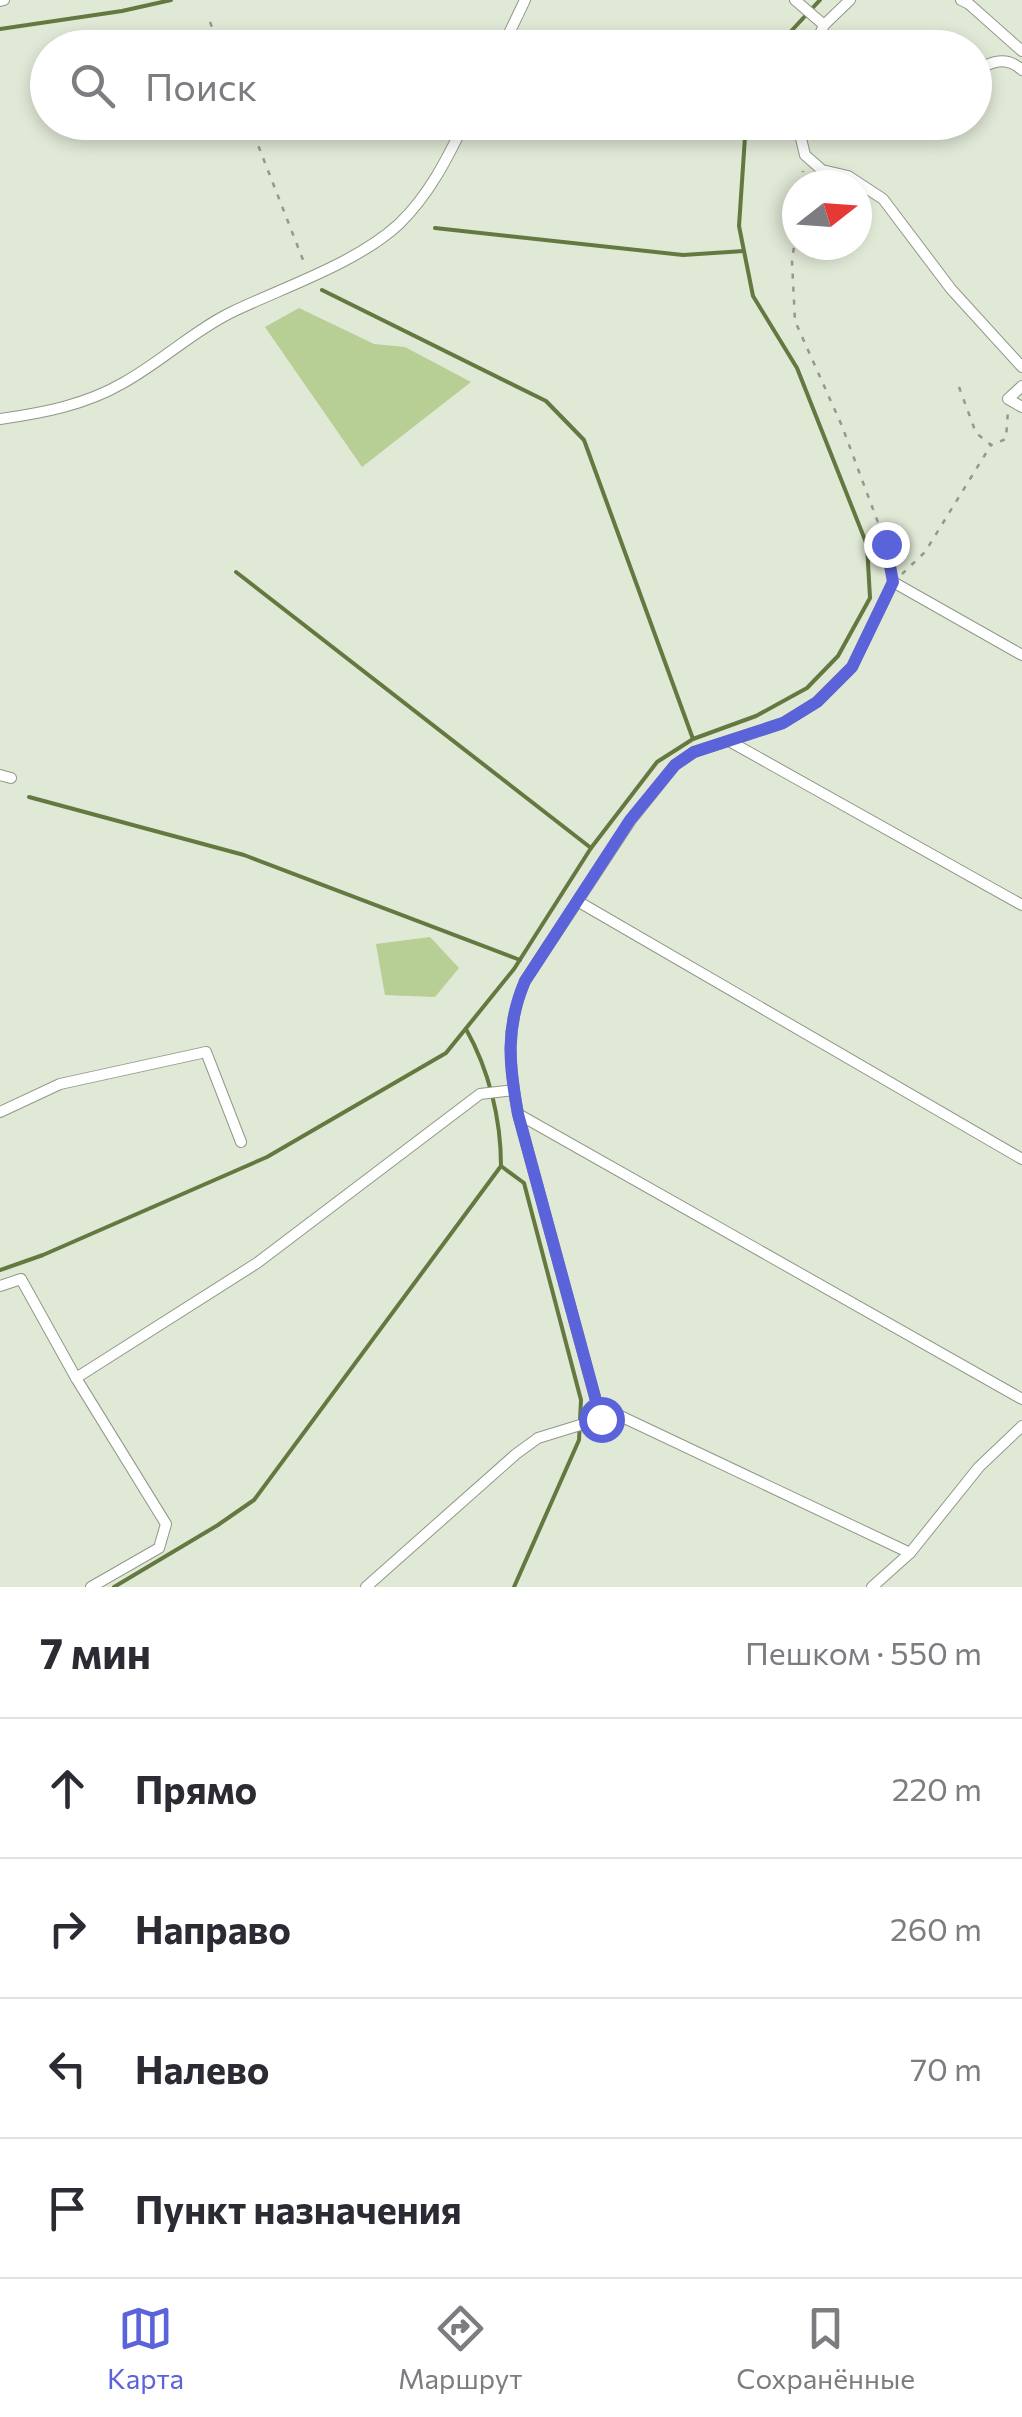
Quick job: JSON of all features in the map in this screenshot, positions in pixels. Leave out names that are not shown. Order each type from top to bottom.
[{"type":"street","points":[[511,30],[525,0]]},
{"type":"street","points":[[795,0],[824,25]]},
{"type":"street","points":[[822,30],[850,0]]},
{"type":"street","points":[[961,0],[1022,52]]},
{"type":"street","points":[[992,62],[1015,64],[1022,70]]},
{"type":"street","points":[[0,419],[80,404],[122,384],[226,315],[372,246],[402,222],[439,176],[456,140]]},
{"type":"street","points":[[802,140],[805,155],[822,170],[848,176],[882,198],[951,290],[1022,367]]},
{"type":"street","points":[[1022,386],[1008,399],[1022,407]]},
{"type":"street","points":[[601,1419],[510,1072],[510,1030],[525,981],[630,820],[675,765],[694,752],[783,723],[817,702],[852,667],[893,582],[1022,655]]},
{"type":"street","points":[[729,741],[1022,905]]},
{"type":"street","points":[[579,902],[1022,1159]]},
{"type":"street","points":[[0,1112],[60,1084],[206,1052],[241,1142]]},
{"type":"street","points":[[76,1378],[257,1263],[480,1094],[514,1090]]},
{"type":"street","points":[[518,1114],[1022,1399]]},
{"type":"street","points":[[0,1286],[21,1278],[76,1378],[166,1524],[159,1548],[91,1587]]},
{"type":"street","points":[[366,1587],[538,1438],[616,1414],[910,1552]]},
{"type":"street","points":[[872,1587],[910,1552],[979,1467],[1022,1426]]},
{"type":"path","points":[[210,22],[213,30]]},
{"type":"path","points":[[257,140],[309,276]]},
{"type":"path","points":[[792,260],[795,322],[842,426],[886,544],[893,582]]},
{"type":"path","points":[[959,388],[976,433],[991,446]]},
{"type":"path","points":[[893,582],[925,552],[991,446],[1006,439],[1008,399]]},
{"type":"green space","points":[[299,308],[374,344],[405,347],[471,382],[362,467],[265,327]]},
{"type":"green space","points":[[430,937],[459,968],[435,997],[385,995],[376,944]]},
{"type":"waterway","points":[[0,29],[171,0]]},
{"type":"waterway","points":[[792,30],[820,0]]},
{"type":"waterway","points":[[0,1270],[267,1157],[446,1053],[514,969],[591,848],[657,762],[693,739],[756,716],[807,688],[838,656],[870,598],[867,545],[797,368],[753,296],[739,226],[745,140]]},
{"type":"waterway","points":[[435,228],[683,255],[744,251]]},
{"type":"waterway","points":[[322,290],[546,401],[584,440],[693,739]]},
{"type":"waterway","points":[[236,572],[591,848]]},
{"type":"waterway","points":[[29,797],[244,855],[520,960]]},
{"type":"waterway","points":[[114,1587],[254,1500],[501,1166],[492,1095],[466,1029]]},
{"type":"waterway","points":[[501,1166],[524,1183],[581,1400],[579,1440],[514,1587]]},
{"type":"route","points":[[601,1419],[518,1114],[510,1072],[510,1030],[515,1005],[525,981],[630,820],[675,765],[694,752],[783,723],[817,702],[852,667],[893,582],[886,544]]}]
